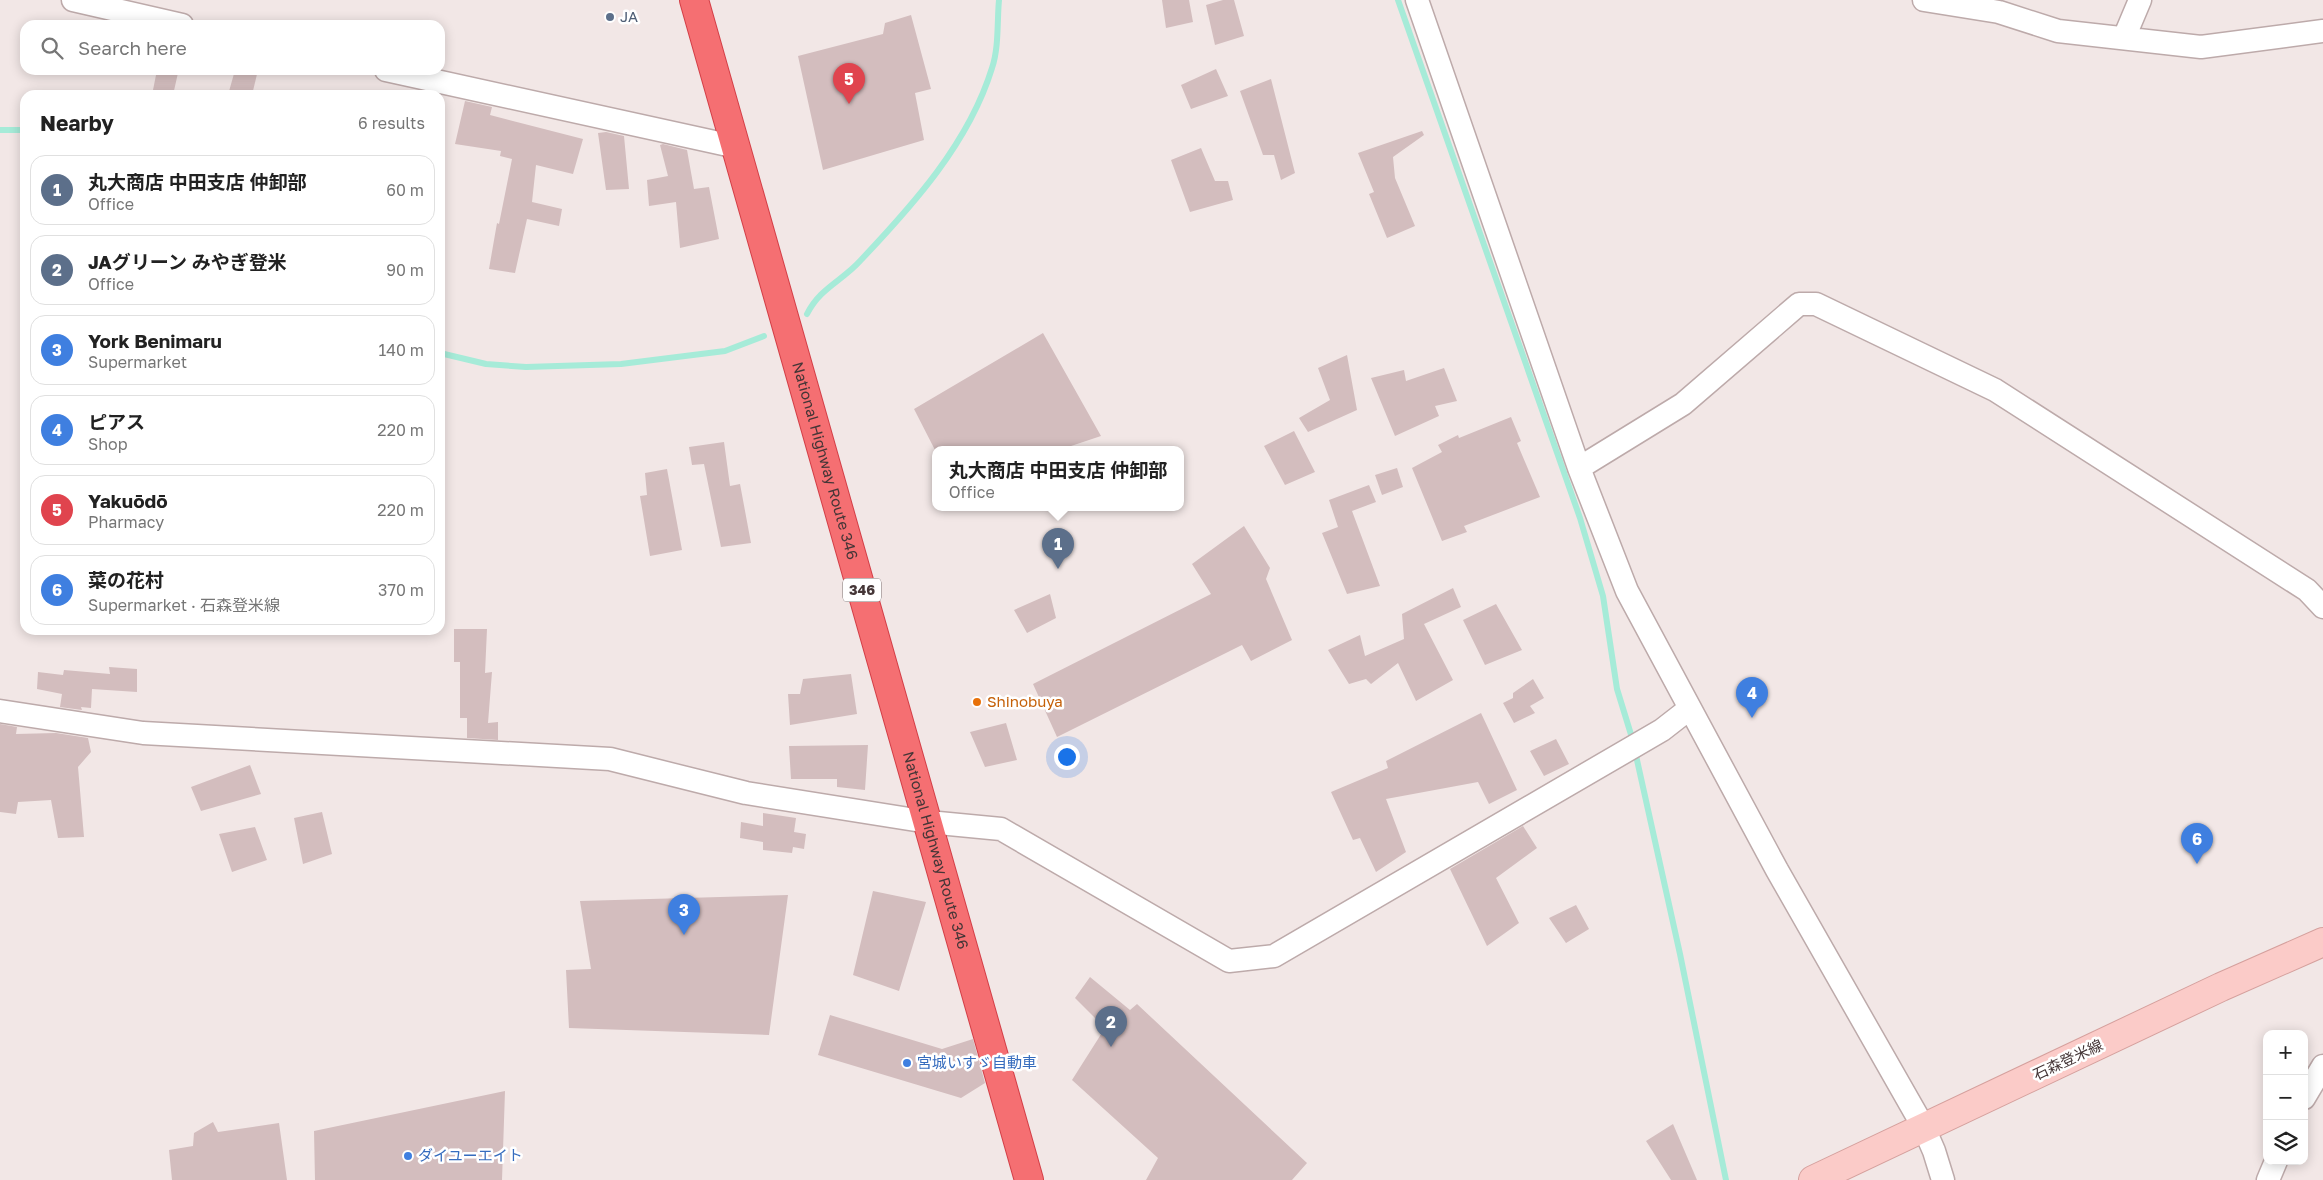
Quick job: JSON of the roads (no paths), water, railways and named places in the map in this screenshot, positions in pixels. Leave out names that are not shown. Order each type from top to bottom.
[{"type":"highway","name":"National Highway Route 346","points":[[694,0],[1029,1180]]},
{"type":"main road","name":"石森登米線","points":[[1814,1180],[2221,987],[2323,942]]},
{"type":"street","points":[[73,0],[160,20]]},
{"type":"street","points":[[1418,0],[1580,468],[1627,591],[1689,709],[1845,993],[1924,1128],[1943,1180]]},
{"type":"street","points":[[1924,0],[1999,12],[2058,32],[2201,47],[2323,31]]},
{"type":"street","points":[[2124,38],[2140,0]]},
{"type":"street","points":[[409,75],[737,147]]},
{"type":"street","points":[[1580,468],[1683,404],[1799,304],[1816,304],[1995,390],[2307,590],[2323,607]]},
{"type":"street","points":[[0,711],[143,733],[610,759],[746,793],[928,822],[1001,829],[1229,961],[1274,956],[1662,730],[1689,709]]},
{"type":"street","points":[[2308,1091],[2323,1066]]},
{"type":"street","points":[[2268,1180],[2274,1165]]},
{"type":"waterway","points":[[807,314],[818,298],[853,268],[900,218],[937,172],[954,147],[982,96],[992,68],[997,43],[999,0]]},
{"type":"waterway","points":[[1398,0],[1580,518],[1603,596],[1617,689],[1633,741]]},
{"type":"waterway","points":[[0,130],[20,130]]},
{"type":"waterway","points":[[445,354],[486,364],[526,367],[621,364],[725,351],[764,336]]},
{"type":"waterway","points":[[1635,751],[1680,954],[1726,1180]]},
{"type":"place","name":"JA","points":[[610,17]]},
{"type":"place","name":"Yakuōdō","points":[[849,104]]},
{"type":"place","name":"丸大商店 中田支店 仲卸部","points":[[1058,569]]},
{"type":"place","name":"Shinobuya","points":[[977,702]]},
{"type":"place","name":"ピアス","points":[[1752,718]]},
{"type":"place","name":"菜の花村","points":[[2197,864]]},
{"type":"place","name":"York Benimaru","points":[[684,935]]},
{"type":"place","name":"JAグリーン みやぎ登米","points":[[1111,1047]]},
{"type":"place","name":"宮城いすゞ自動車","points":[[907,1063]]},
{"type":"place","name":"ダイユーエイト","points":[[408,1156]]}]
